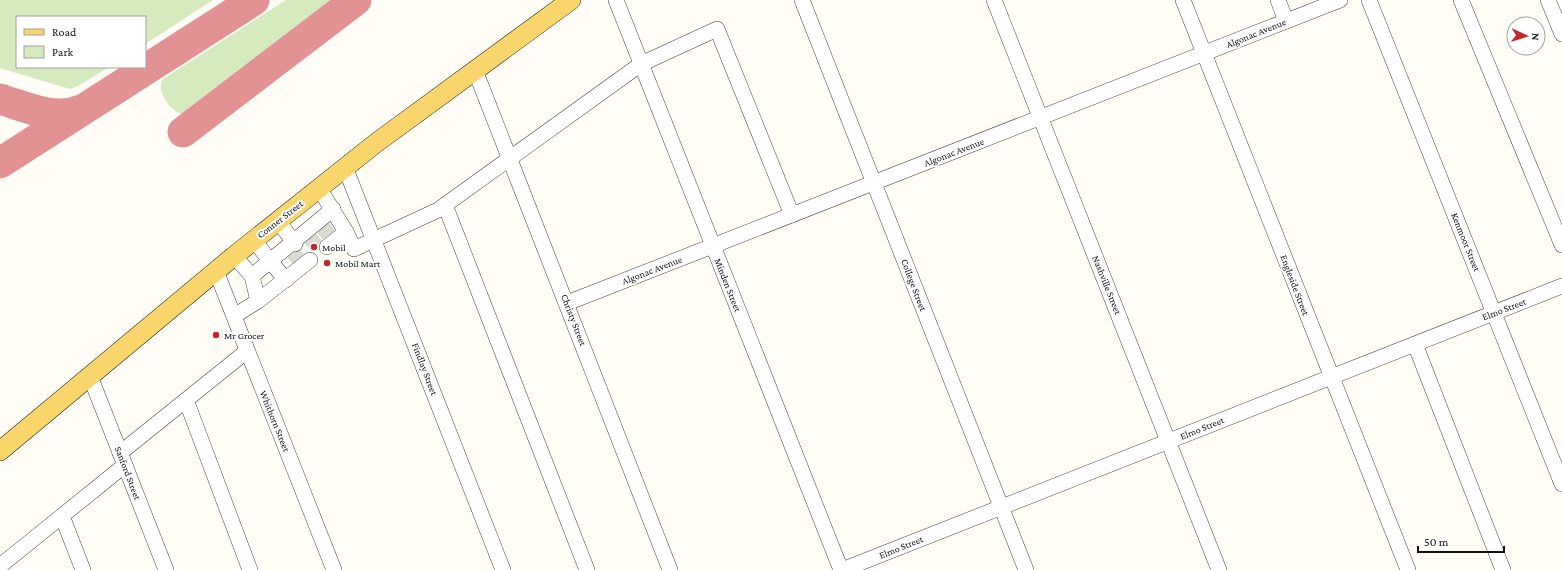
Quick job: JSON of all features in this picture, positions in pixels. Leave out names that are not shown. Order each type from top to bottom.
[{"type":"main road","name":"Conner Street","points":[[0,451],[234,256],[319,188],[475,70],[571,0]]},
{"type":"street","name":"Minden Street","points":[[616,0],[841,570]]},
{"type":"street","name":"College Street","points":[[802,0],[1026,570]]},
{"type":"street","name":"Nashville Street","points":[[994,0],[1219,570]]},
{"type":"street","name":"Engleside Street","points":[[1183,0],[1408,570]]},
{"type":"street","points":[[1278,0],[1286,21]]},
{"type":"street","name":"Algonac Avenue","points":[[567,303],[1340,0]]},
{"type":"street","name":"Kenmoor Street","points":[[1369,0],[1562,484]]},
{"type":"street","points":[[1461,0],[1562,245]]},
{"type":"street","points":[[1548,0],[1562,34]]},
{"type":"street","points":[[319,188],[346,232],[354,249],[445,205],[641,64],[717,29],[792,215]]},
{"type":"street","name":"Christy Street","points":[[475,70],[670,570]]},
{"type":"street","name":"Findlay Street","points":[[346,167],[504,570]]},
{"type":"street","points":[[252,276],[319,222],[359,202]]},
{"type":"street","points":[[445,205],[587,570]]},
{"type":"street","points":[[278,221],[291,245]]},
{"type":"street","points":[[330,242],[346,232]]},
{"type":"street","points":[[254,240],[286,280]]},
{"type":"street","points":[[234,256],[252,276],[258,301]]},
{"type":"street","points":[[234,316],[258,301],[286,280],[308,260]]},
{"type":"street","name":"Whithorn Street","points":[[216,271],[334,570]]},
{"type":"street","name":"Elmo Street","points":[[841,570],[1562,286]]},
{"type":"street","points":[[1415,344],[1503,570]]},
{"type":"street","points":[[0,568],[62,516],[186,400],[247,351]]},
{"type":"street","name":"Sanford Street","points":[[90,376],[166,570]]},
{"type":"street","points":[[186,400],[250,570]]},
{"type":"street","points":[[62,516],[83,570]]},
{"type":"green space","points":[[0,0],[213,0],[146,43],[146,16],[16,16],[16,68],[107,68],[78,86],[70,89],[0,68]]},
{"type":"green space","points":[[286,0],[337,0],[192,111],[183,114],[178,113],[169,105],[161,89],[163,79]]},
{"type":"taxiway","points":[[0,163],[254,0]]},
{"type":"taxiway","points":[[183,132],[356,0]]},
{"type":"taxiway","points":[[0,99],[40,112],[61,114],[81,110]]},
{"type":"tunnel","points":[[320,223],[330,237]]},
{"type":"tunnel","points":[[307,234],[321,252]]},
{"type":"tunnel","points":[[289,248],[303,265]]},
{"type":"place","name":"Mobil","points":[[314,247]]},
{"type":"place","name":"Mobil Mart","points":[[327,263]]},
{"type":"place","name":"Mr Grocer","points":[[216,335]]}]
